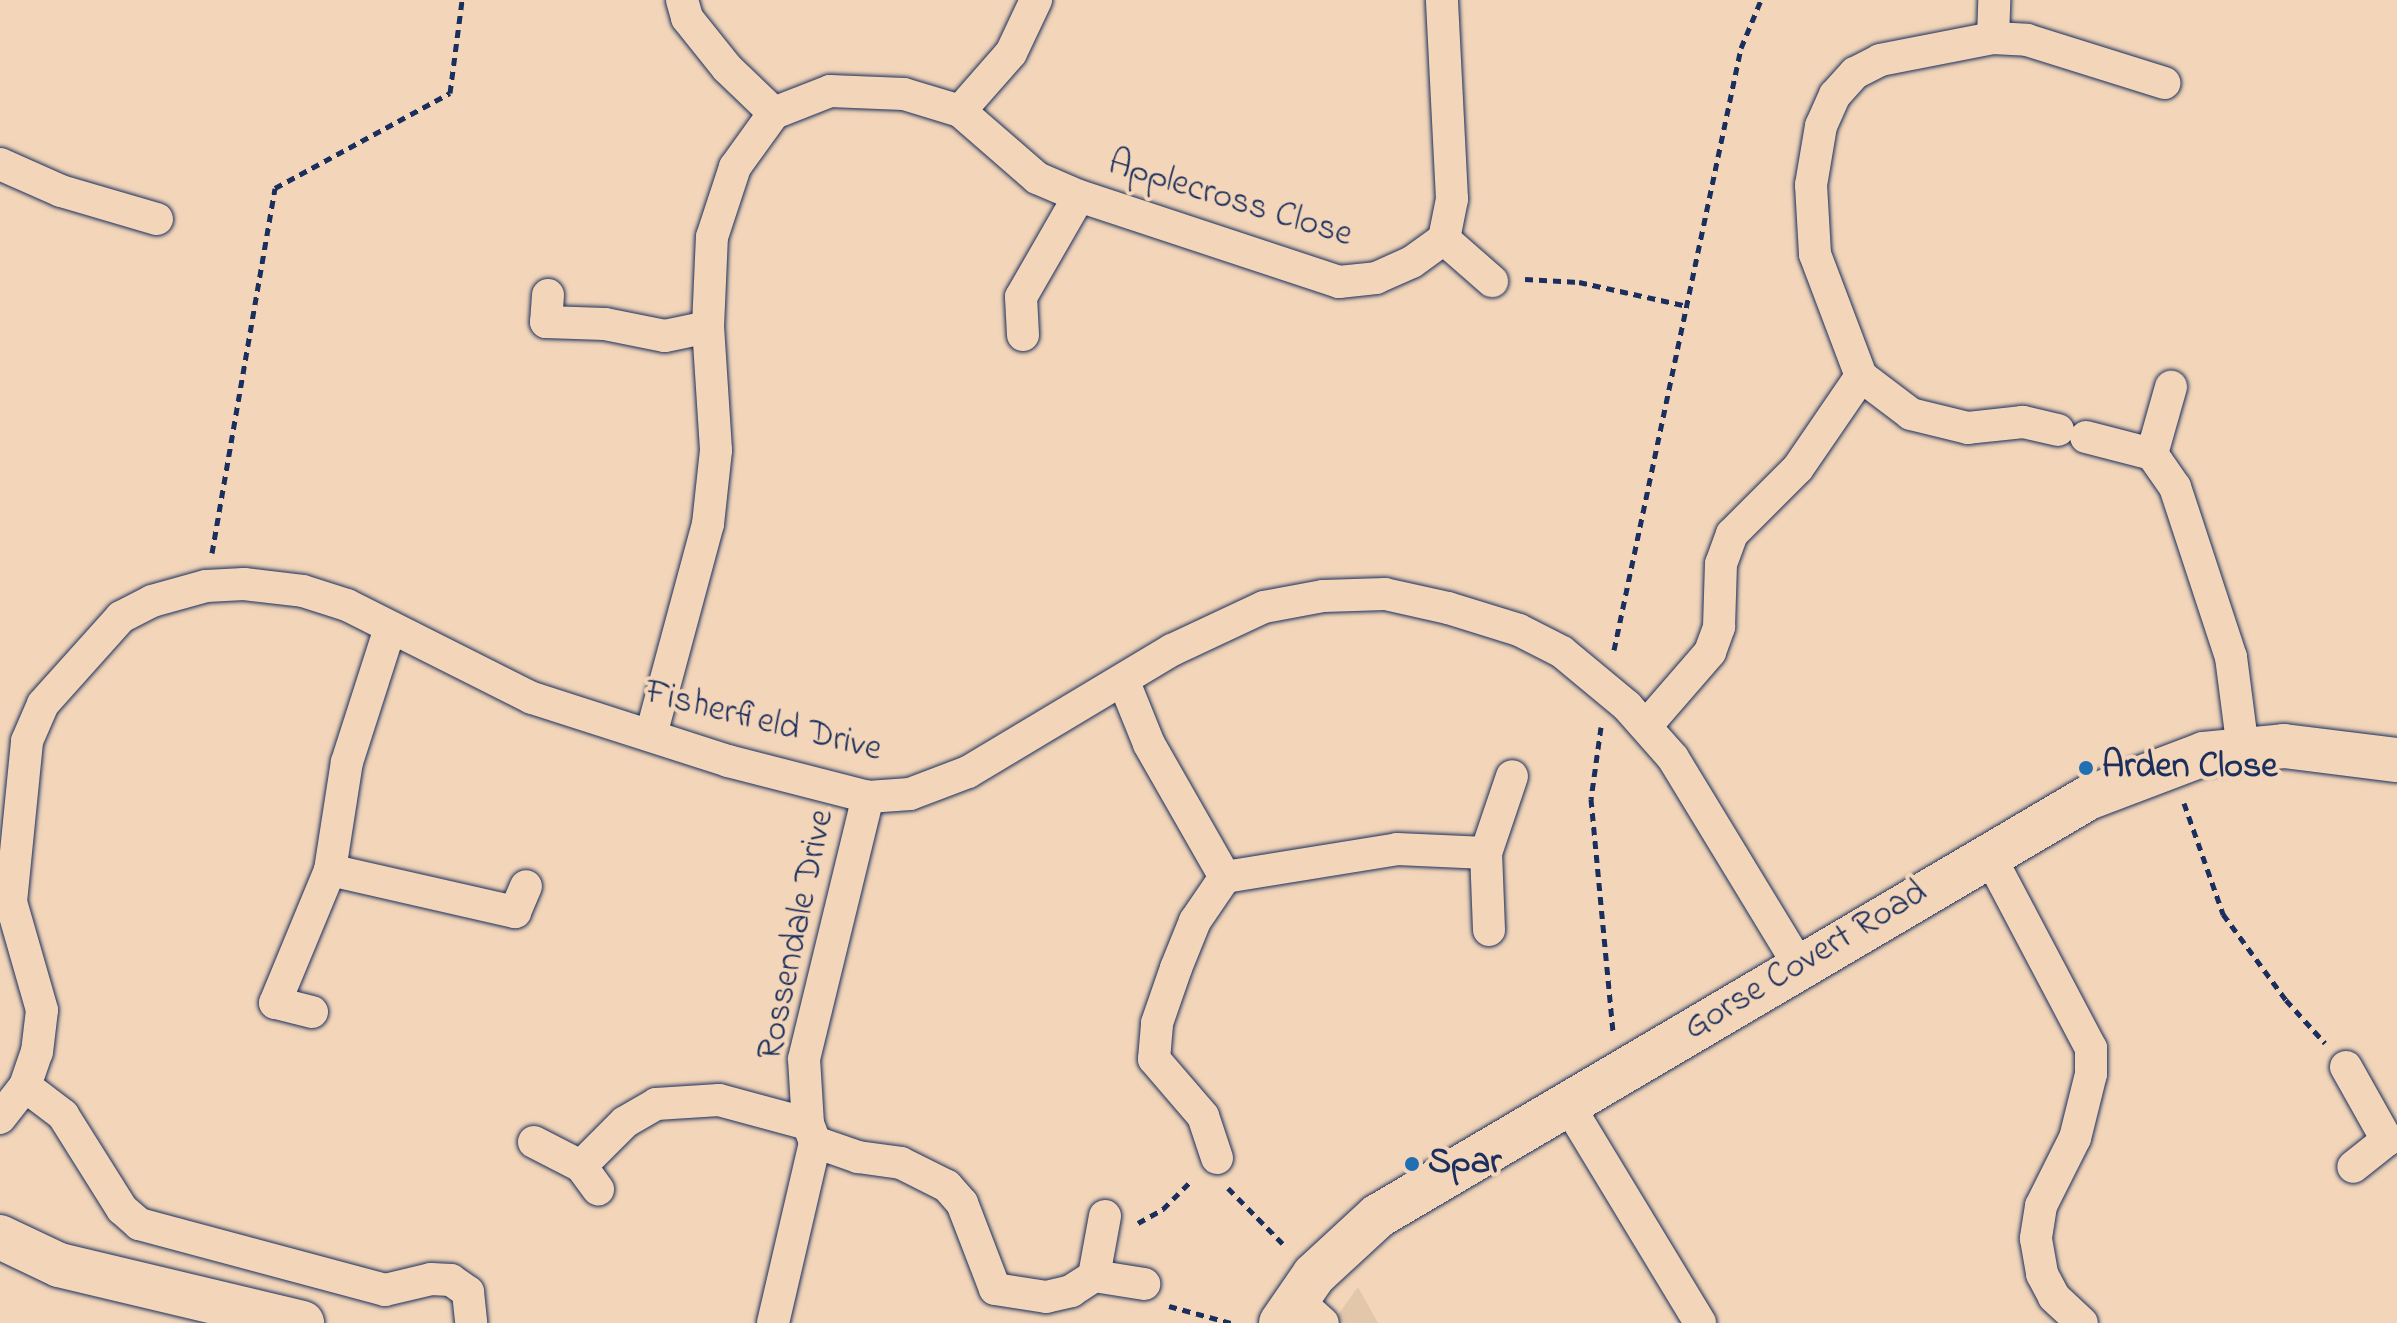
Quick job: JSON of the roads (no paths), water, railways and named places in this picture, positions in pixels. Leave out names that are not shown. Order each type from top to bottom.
[{"type":"street","points":[[651,735],[708,524],[716,450],[708,327],[712,237],[735,167],[774,113],[719,58],[687,18],[682,0]]},
{"type":"street","points":[[960,111],[1011,53],[1036,0]]},
{"type":"street","points":[[1442,0],[1452,199],[1444,239],[1492,281]]},
{"type":"street","points":[[1993,38],[1994,0]]},
{"type":"street","points":[[2164,83],[2027,40],[1993,38],[1880,60],[1855,73],[1835,95],[1821,126],[1811,185],[1815,254],[1861,376],[1911,414],[1968,428],[2023,422],[2152,454],[2175,487],[2215,599],[2231,657],[2243,749]]},
{"type":"street","name":"Applecross Close","points":[[774,113],[830,91],[904,94],[960,111],[1037,178],[1079,196],[1339,282],[1376,278],[1412,262],[1444,239]]},
{"type":"street","points":[[0,164],[61,191],[157,219]]},
{"type":"street","name":"Applecross Close","points":[[1023,335],[1021,297],[1079,196]]},
{"type":"street","points":[[548,295],[546,322],[605,324],[665,336],[708,327]]},
{"type":"street","points":[[1646,726],[1710,652],[1719,627],[1721,564],[1732,534],[1798,468],[1861,376]]},
{"type":"street","points":[[2152,454],[2171,387]]},
{"type":"street","name":"Fisherfield Drive","points":[[0,1118],[25,1086],[37,1052],[42,1010],[11,902],[13,738],[121,617],[152,601],[206,586],[244,584],[303,591],[347,605],[532,698],[728,761],[868,797],[910,794],[968,772],[1209,630],[1264,607],[1323,596],[1385,594],[1519,630],[1562,652],[1606,687],[1673,758],[1799,965]]},
{"type":"street","points":[[312,1012],[275,1003],[330,870],[347,762],[390,628]]},
{"type":"street","points":[[1124,682],[1149,744],[1225,877]]},
{"type":"street","name":"Gorse Covert Road","points":[[1304,1305],[1378,1216],[1988,853],[2088,798],[2170,764],[2243,749],[2335,749],[2397,760]]},
{"type":"street","points":[[1489,930],[1486,853],[1512,776]]},
{"type":"street","name":"Rossendale Drive","points":[[773,1323],[812,1133],[804,1059],[868,797]]},
{"type":"street","points":[[1217,1158],[1203,1116],[1144,1067],[1176,968],[1195,921],[1225,877],[1397,849],[1486,853]]},
{"type":"street","points":[[1988,853],[2091,1048],[2091,1074],[2075,1138],[2041,1206],[2036,1239],[2042,1274],[2054,1297],[2082,1323]]},
{"type":"street","points":[[330,870],[515,912],[526,886]]},
{"type":"street","points":[[2346,1067],[2392,1150],[2353,1167]]},
{"type":"street","points":[[25,1086],[63,1115],[122,1209],[139,1224],[385,1290],[431,1279],[451,1280],[468,1292],[471,1323]]},
{"type":"street","points":[[534,1142],[590,1178],[625,1122],[656,1104],[719,1100],[812,1133],[858,1157],[901,1163],[947,1186],[962,1203],[995,1289],[1046,1297],[1071,1291],[1094,1276],[1144,1284]]},
{"type":"street","points":[[1567,1103],[1700,1323]]},
{"type":"street","points":[[1094,1276],[1105,1216]]},
{"type":"street","points":[[0,1237],[59,1265],[302,1323]]},
{"type":"street","points":[[0,1269],[59,1265]]},
{"type":"place","name":"Arden Close","points":[[2086,768]]},
{"type":"place","name":"Spar","points":[[1412,1164]]}]
